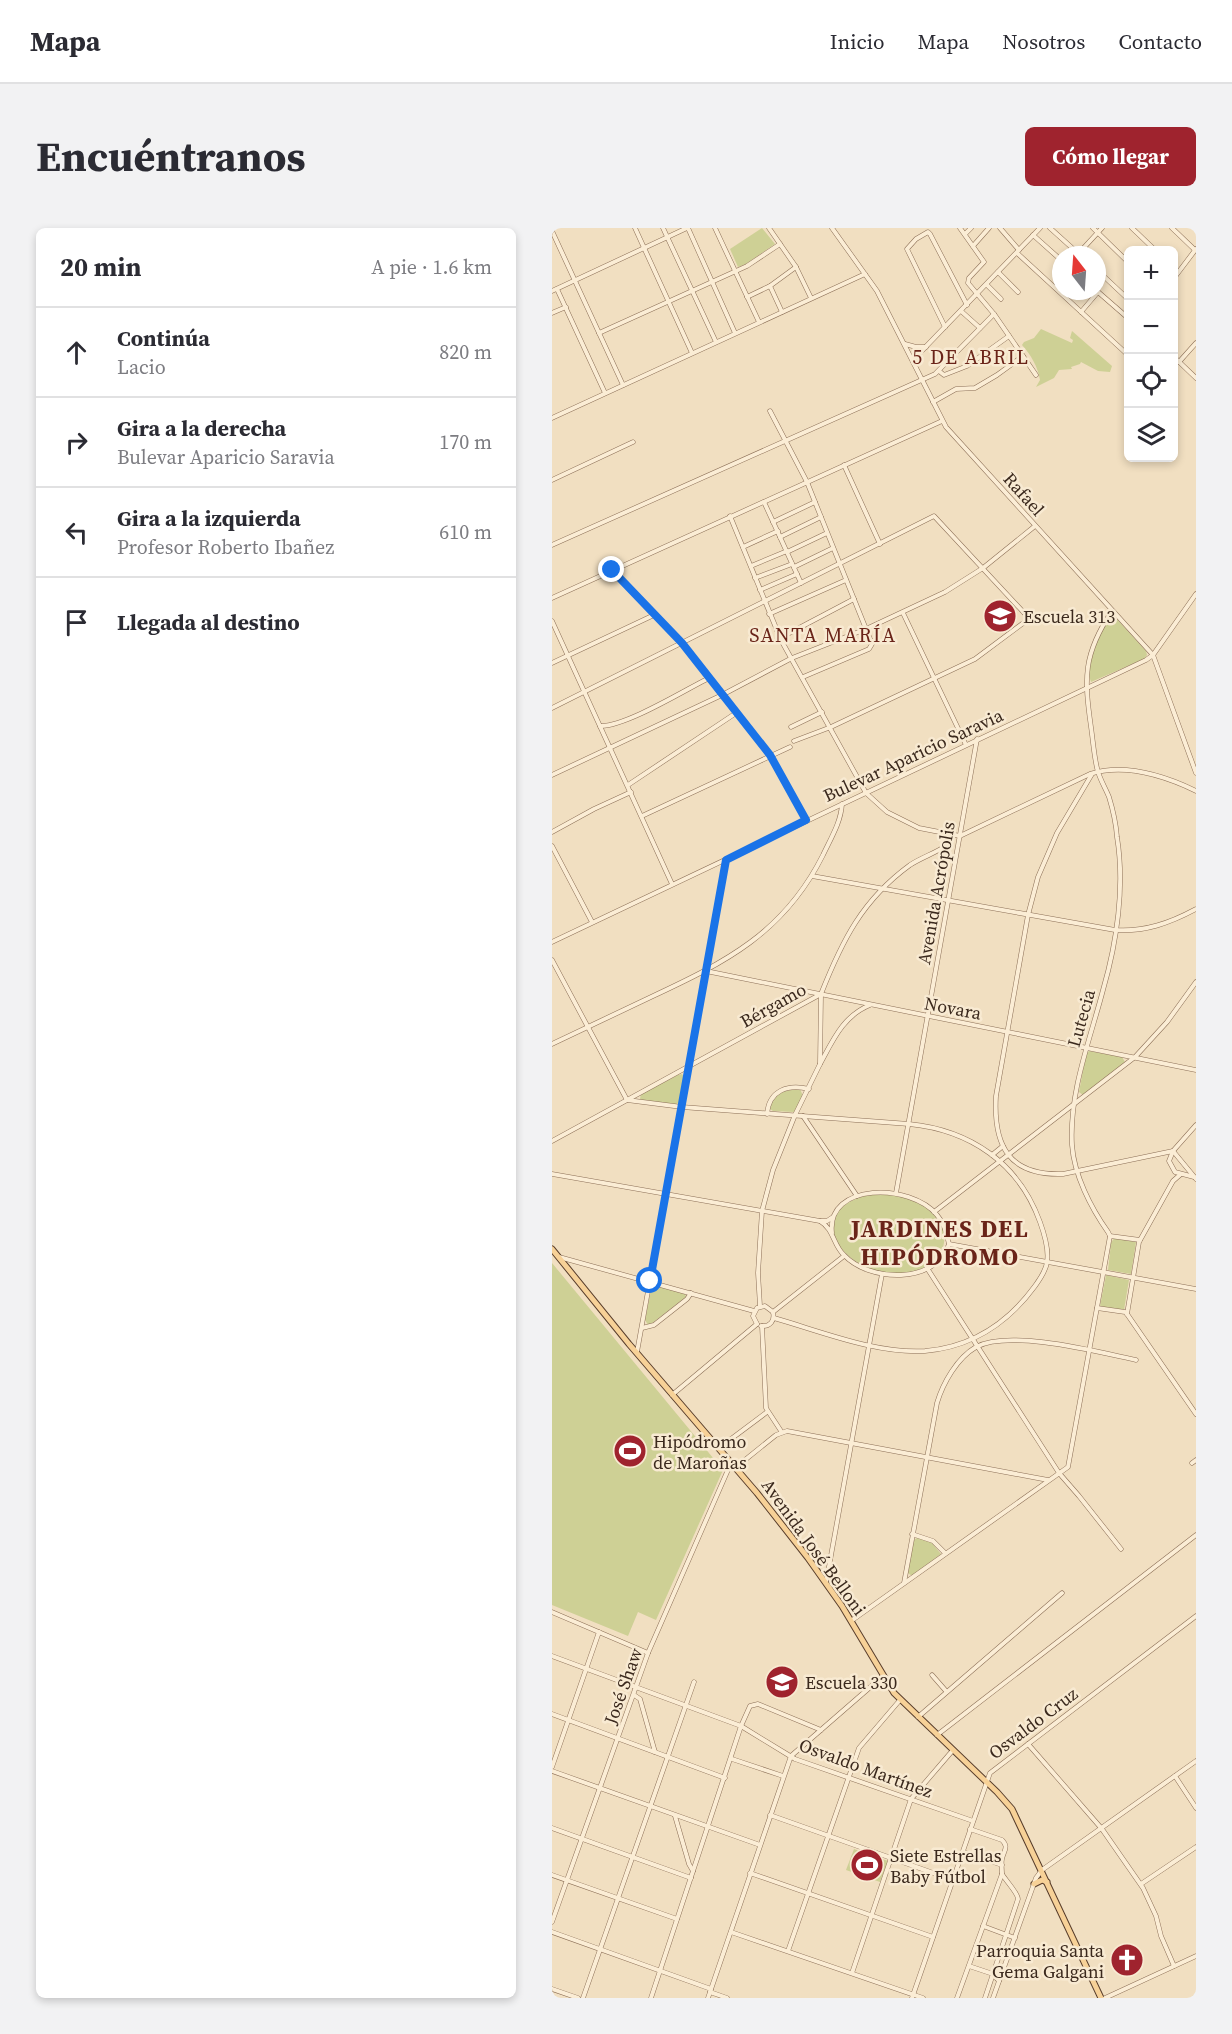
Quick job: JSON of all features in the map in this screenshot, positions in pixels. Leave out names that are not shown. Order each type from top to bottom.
[{"type":"main road","name":"Avenida José Belloni","points":[[552,1249],[636,1353],[733,1465],[826,1583],[900,1700],[1012,1809],[1103,1998]]},
{"type":"main road","points":[[1034,1884],[1042,1880],[1047,1882]]},
{"type":"street","points":[[556,228],[552,231],[623,385]]},
{"type":"street","points":[[635,228],[692,353]]},
{"type":"street","points":[[663,228],[716,342]]},
{"type":"street","points":[[605,393],[566,307],[554,290],[667,237],[687,228],[735,333]]},
{"type":"street","points":[[716,228],[759,322]]},
{"type":"street","points":[[769,228],[796,267],[811,298]]},
{"type":"street","name":"Rafael","points":[[832,228],[877,291],[949,431],[1153,655],[1196,773]]},
{"type":"street","points":[[960,228],[984,262],[968,280],[1036,375]]},
{"type":"street","points":[[965,234],[971,228]]},
{"type":"street","points":[[973,246],[989,228]]},
{"type":"street","points":[[913,360],[1040,228]]},
{"type":"street","points":[[1050,228],[1070,246]]},
{"type":"street","points":[[1093,228],[1124,258]]},
{"type":"street","points":[[1086,246],[1102,228]]},
{"type":"street","points":[[1132,228],[1151,246]]},
{"type":"street","points":[[1172,228],[1196,250],[1178,273]]},
{"type":"street","points":[[1001,229],[1018,251],[1127,354]]},
{"type":"street","points":[[945,327],[907,249],[916,239],[927,232],[948,265],[967,305]]},
{"type":"street","points":[[1033,235],[1052,252]]},
{"type":"street","points":[[599,333],[736,272],[780,244]]},
{"type":"street","points":[[747,297],[770,286],[796,267]]},
{"type":"street","points":[[998,272],[1018,292]]},
{"type":"street","points":[[552,418],[865,274]]},
{"type":"street","points":[[1106,278],[1124,295]]},
{"type":"street","points":[[987,285],[1001,299]]},
{"type":"street","points":[[770,286],[782,312]]},
{"type":"street","points":[[1106,299],[1124,315]]},
{"type":"street","points":[[1081,312],[1090,300]]},
{"type":"street","points":[[552,313],[566,307]]},
{"type":"street","points":[[961,311],[980,328]]},
{"type":"street","points":[[552,545],[922,380],[939,371],[994,314]]},
{"type":"street","points":[[939,371],[944,375],[957,371],[1009,336]]},
{"type":"street","points":[[1196,343],[1179,362],[1196,378]]},
{"type":"street","points":[[905,344],[916,347],[927,346]]},
{"type":"street","points":[[933,402],[956,389],[975,388],[1023,356]]},
{"type":"street","points":[[770,411],[807,482],[872,644],[869,649],[803,676]]},
{"type":"street","points":[[552,598],[942,421]]},
{"type":"street","points":[[552,480],[633,442]]},
{"type":"street","points":[[844,465],[880,544]]},
{"type":"street","points":[[764,502],[801,583]]},
{"type":"street","points":[[773,522],[815,502]]},
{"type":"street","points":[[730,516],[780,638],[866,793],[887,812],[908,824],[960,836],[1095,772],[1120,771],[1154,775],[1196,791]]},
{"type":"street","points":[[552,708],[934,516],[1027,616],[1026,621],[983,654],[831,727],[794,741]]},
{"type":"street","points":[[780,537],[821,518]]},
{"type":"street","points":[[552,775],[722,695],[792,658],[866,629],[945,592],[984,568],[1035,526]]},
{"type":"street","points":[[743,547],[778,531]]},
{"type":"street","points":[[751,566],[827,533]]},
{"type":"street","points":[[755,578],[833,548]]},
{"type":"street","points":[[612,570],[682,643],[770,755],[806,820]]},
{"type":"street","points":[[760,590],[797,574]]},
{"type":"street","points":[[769,614],[846,580]]},
{"type":"street","name":"Bulevar Aparicio Saravia","points":[[552,942],[1153,655],[1196,594]]},
{"type":"street","points":[[780,638],[854,599]]},
{"type":"street","name":"Lutecia","points":[[1110,1236],[1089,1199],[1077,1171],[1072,1145],[1074,1105],[1086,1047],[1104,987],[1115,930],[1120,881],[1119,848],[1112,810],[1095,772],[1086,688],[1094,642],[1112,611]]},
{"type":"street","points":[[903,613],[966,745]]},
{"type":"street","points":[[552,663],[654,615]]},
{"type":"street","points":[[552,621],[672,884]]},
{"type":"street","points":[[600,726],[631,718],[710,678]]},
{"type":"street","points":[[791,727],[822,712]]},
{"type":"street","points":[[628,785],[736,713]]},
{"type":"street","name":"Avenida Acrópolis","points":[[896,1193],[977,739]]},
{"type":"street","points":[[642,816],[790,747]]},
{"type":"street","points":[[1095,772],[1057,833],[1038,878],[1028,915],[1007,1032],[996,1102],[997,1121],[1003,1146],[1017,1165],[1040,1173],[1063,1174],[1173,1151]]},
{"type":"street","points":[[1074,782],[1081,792]]},
{"type":"street","points":[[552,832],[631,792]]},
{"type":"street","points":[[552,1044],[706,971],[737,953],[765,931],[794,901],[812,876],[839,821],[842,804]]},
{"type":"street","name":"Bérgamo","points":[[552,1141],[821,994],[848,933],[883,888],[911,865],[947,845],[949,835]]},
{"type":"street","points":[[552,846],[592,922]]},
{"type":"street","points":[[636,1353],[726,860]]},
{"type":"street","points":[[812,876],[1115,930],[1143,930],[1174,921],[1196,909]]},
{"type":"street","points":[[552,960],[627,1100],[682,1107],[909,1124],[953,1132],[978,1144],[1000,1162],[1029,1197],[1037,1212],[1047,1262],[1041,1276],[1016,1309],[994,1327],[972,1340],[925,1351],[902,1350],[870,1345],[774,1318]]},
{"type":"street","name":"Novara","points":[[706,971],[1196,1070]]},
{"type":"street","points":[[934,1212],[1135,1057],[1167,1022],[1196,982]]},
{"type":"street","points":[[819,1064],[821,994]]},
{"type":"street","points":[[760,1306],[758,1273],[762,1211],[773,1170],[819,1064],[844,1023],[853,1015],[872,1005]]},
{"type":"street","points":[[767,1114],[771,1100],[780,1091],[792,1087],[809,1089]]},
{"type":"street","points":[[802,1116],[857,1196]]},
{"type":"street","points":[[1169,1161],[1173,1151],[1196,1125]]},
{"type":"street","points":[[992,1155],[1003,1146]]},
{"type":"street","points":[[1173,1151],[1195,1178]]},
{"type":"street","points":[[1155,1156],[1164,1157],[1169,1161],[1173,1181]]},
{"type":"street","points":[[1010,1172],[1017,1165]]},
{"type":"street","points":[[1127,1314],[1140,1240],[1173,1181],[1181,1174],[1185,1166]]},
{"type":"street","points":[[1172,1169],[1195,1178]]},
{"type":"street","points":[[552,1174],[820,1221],[827,1221],[833,1217],[841,1207],[857,1196],[896,1193],[915,1199],[934,1212],[941,1221],[949,1244],[943,1257],[927,1268],[907,1275],[882,1274],[864,1268],[844,1256],[832,1233],[820,1221]]},
{"type":"street","points":[[832,1233],[833,1217]]},
{"type":"street","points":[[851,1621],[1068,1467],[1110,1236],[1140,1240]]},
{"type":"street","points":[[949,1244],[1196,1288]]},
{"type":"street","points":[[558,1256],[754,1311]]},
{"type":"street","points":[[773,1312],[844,1256]]},
{"type":"street","points":[[927,1268],[1059,1473],[1121,1549]]},
{"type":"street","points":[[826,1583],[882,1274]]},
{"type":"street","points":[[641,1328],[654,1325],[687,1299],[691,1293]]},
{"type":"street","points":[[760,1306],[768,1307],[773,1312],[774,1318],[770,1324],[762,1326],[757,1324],[753,1318],[754,1311],[760,1306]]},
{"type":"street","points":[[1097,1308],[1127,1314],[1196,1414]]},
{"type":"street","points":[[672,1395],[757,1324]]},
{"type":"street","points":[[762,1326],[767,1412],[781,1431]]},
{"type":"street","points":[[629,1344],[638,1338]]},
{"type":"street","points":[[904,1584],[938,1403],[945,1382],[963,1359],[977,1347],[1020,1340],[1040,1341],[1136,1360]]},
{"type":"street","points":[[727,1442],[767,1412]]},
{"type":"street","points":[[733,1465],[781,1431],[787,1431],[1049,1480]]},
{"type":"street","name":"José Shaw","points":[[552,1922],[648,1653],[733,1465]]},
{"type":"street","points":[[912,1534],[933,1541],[945,1553]]},
{"type":"street","points":[[937,1735],[1196,1535]]},
{"type":"street","points":[[918,1717],[1062,1593]]},
{"type":"street","points":[[552,1612],[648,1653]]},
{"type":"street","name":"Osvaldo Cruz","points":[[912,1996],[986,1782],[993,1770],[1196,1616]]},
{"type":"street","points":[[599,1632],[552,1769],[600,1789],[760,1845]]},
{"type":"street","name":"Osvaldo Martínez","points":[[552,1656],[741,1726],[791,1756],[848,1779],[973,1821]]},
{"type":"street","points":[[932,1675],[946,1691]]},
{"type":"street","points":[[708,1998],[791,1756],[883,1676]]},
{"type":"street","points":[[583,1998],[694,1682]]},
{"type":"street","points":[[634,1695],[640,1699],[655,1752]]},
{"type":"street","points":[[788,1951],[861,1745],[900,1700]]},
{"type":"street","points":[[651,1998],[732,1759],[741,1726],[750,1706],[758,1704],[821,1730]]},
{"type":"street","points":[[552,1714],[725,1778]]},
{"type":"street","points":[[1028,1744],[1102,1829],[1141,1884],[1153,1907],[1161,1936],[1174,1966]]},
{"type":"street","points":[[852,1973],[911,1799],[952,1750]]},
{"type":"street","points":[[732,1759],[783,1776]]},
{"type":"street","points":[[993,1998],[1034,1884],[1042,1870],[1196,1761]]},
{"type":"street","points":[[1175,1776],[1196,1808]]},
{"type":"street","points":[[770,1815],[953,1880]]},
{"type":"street","points":[[675,1816],[688,1864],[693,1871]]},
{"type":"street","points":[[552,1828],[691,1878]]},
{"type":"street","points":[[957,1998],[1002,1874],[1006,1843],[970,1829]]},
{"type":"street","points":[[1141,1884],[1196,1847]]},
{"type":"street","points":[[963,1852],[1002,1865]]},
{"type":"street","points":[[750,1873],[933,1937]]},
{"type":"street","points":[[985,1998],[1019,1896],[1002,1874]]},
{"type":"street","points":[[552,1875],[677,1919]]},
{"type":"street","points":[[983,1926],[1015,1938]]},
{"type":"street","points":[[552,1932],[711,1990],[726,1998]]},
{"type":"street","points":[[731,1932],[923,1998]]},
{"type":"street","points":[[1103,1998],[1196,1956]]},
{"type":"street","points":[[969,1966],[993,1974],[999,1981]]},
{"type":"street","points":[[552,1989],[578,1998]]},
{"type":"green space","points":[[762,228],[775,244],[738,267],[730,249]]},
{"type":"green space","points":[[1041,329],[1072,343],[1073,340],[1070,338],[1072,331],[1112,366],[1110,372],[1098,371],[1081,362],[1071,367],[1072,369],[1059,370],[1054,378],[1036,387],[1040,380],[1038,370],[1022,345],[1034,338]]},
{"type":"green space","points":[[1114,616],[1146,651],[1147,655],[1144,659],[1091,682],[1089,675],[1094,646],[1103,628]]},
{"type":"green space","points":[[1089,1051],[1122,1057],[1125,1062],[1083,1095],[1079,1092],[1086,1054]]},
{"type":"green space","points":[[682,1074],[684,1077],[679,1103],[644,1103],[640,1099],[641,1094]]},
{"type":"green space","points":[[800,1089],[803,1096],[794,1112],[770,1109],[771,1103],[780,1093]]},
{"type":"green space","name":"JARDINES DEL HIPÓDROMO","points":[[873,1194],[896,1195],[918,1202],[929,1209],[942,1227],[943,1247],[939,1256],[918,1270],[895,1274],[873,1270],[854,1260],[840,1247],[833,1231],[835,1216],[848,1203]]},
{"type":"green space","points":[[1114,1238],[1136,1242],[1131,1274],[1108,1270],[1111,1243]]},
{"type":"green space","name":"Hipódromo de Maroñas","points":[[552,1263],[723,1470],[656,1620],[638,1612],[628,1636],[552,1605]]},
{"type":"green space","points":[[1106,1275],[1129,1280],[1124,1310],[1101,1308]]},
{"type":"green space","points":[[652,1285],[685,1293],[686,1297],[648,1325],[645,1320]]},
{"type":"green space","points":[[918,1537],[931,1542],[941,1554],[912,1576],[908,1570],[913,1541]]},
{"type":"green space","name":"Siete Estrellas Baby Fútbol","points":[[854,1849],[888,1861],[880,1882],[846,1870]]},
{"type":"place","name":"Escuela 313","points":[[1000,616]]},
{"type":"place","name":"Hipódromo de Maroñas","points":[[630,1451]]},
{"type":"place","name":"Escuela 330","points":[[782,1682]]},
{"type":"place","name":"Siete Estrellas Baby Fútbol","points":[[867,1865]]},
{"type":"place","name":"Parroquia Santa Gema Galgani","points":[[1127,1960]]},
{"type":"district","name":"5 DE ABRIL","points":[[971,357]]},
{"type":"district","name":"SANTA MARÍA","points":[[823,635]]},
{"type":"district","name":"JARDINES DEL HIPÓDROMO","points":[[940,1242]]},
{"type":"route","points":[[612,570],[698,662],[770,755],[806,820],[726,860],[650,1281]]}]
